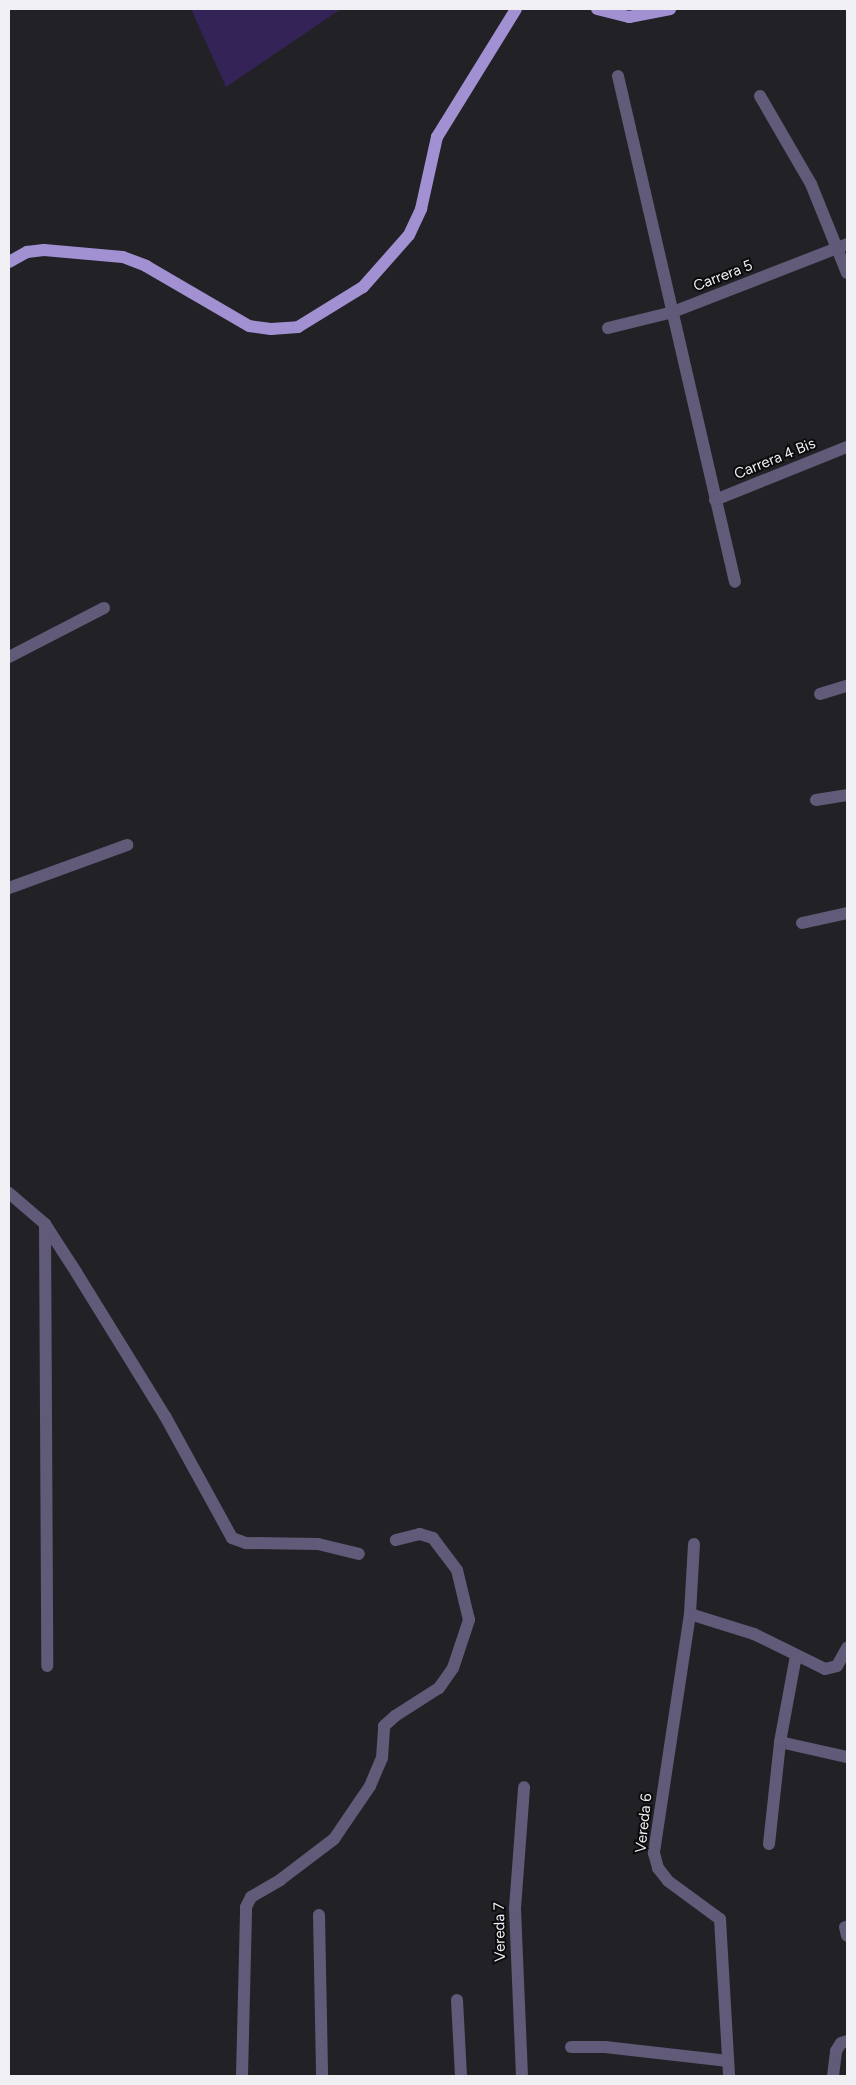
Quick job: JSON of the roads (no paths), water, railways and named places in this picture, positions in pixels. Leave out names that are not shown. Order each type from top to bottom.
[{"type":"main road","points":[[9,262],[28,252],[44,250],[123,257],[146,266],[249,326],[272,329],[298,326],[363,287],[409,235],[421,209],[437,137],[516,9]]},
{"type":"main road","points":[[597,9],[629,17],[670,9]]},
{"type":"street","points":[[618,76],[735,582]]},
{"type":"street","points":[[760,96],[804,169],[843,247],[847,272]]},
{"type":"street","name":"Carrera 5","points":[[608,328],[673,312],[843,247]]},
{"type":"street","name":"Carrera 4 Bis","points":[[715,500],[847,447]]},
{"type":"street","points":[[9,657],[104,608]]},
{"type":"street","points":[[820,694],[847,686]]},
{"type":"street","points":[[816,800],[847,795]]},
{"type":"street","points":[[9,888],[127,846]]},
{"type":"street","points":[[802,924],[847,913]]},
{"type":"street","points":[[9,1193],[45,1224],[165,1416],[232,1538],[246,1543],[318,1544],[359,1554]]},
{"type":"street","points":[[45,1224],[47,1666]]},
{"type":"street","points":[[242,2076],[246,1907],[251,1897],[280,1880],[334,1839],[370,1786],[382,1758],[384,1726],[395,1716],[439,1688],[453,1668],[469,1620],[457,1570],[433,1538],[420,1534],[396,1540]]},
{"type":"street","name":"Vereda 6","points":[[694,1544],[690,1614],[654,1853],[658,1868],[668,1881],[720,1919],[729,2076]]},
{"type":"street","points":[[690,1614],[754,1634],[824,1669],[837,1666],[847,1648]]},
{"type":"street","points":[[769,1844],[780,1742],[796,1656]]},
{"type":"street","points":[[780,1742],[847,1757]]},
{"type":"street","name":"Vereda 7","points":[[522,2076],[515,1908],[524,1787]]},
{"type":"street","points":[[319,1915],[322,2076]]},
{"type":"street","points":[[457,2000],[460,2076]]},
{"type":"street","points":[[833,2076],[836,2051],[841,2043],[847,2041]]},
{"type":"street","points":[[571,2047],[604,2047],[728,2061]]}]
